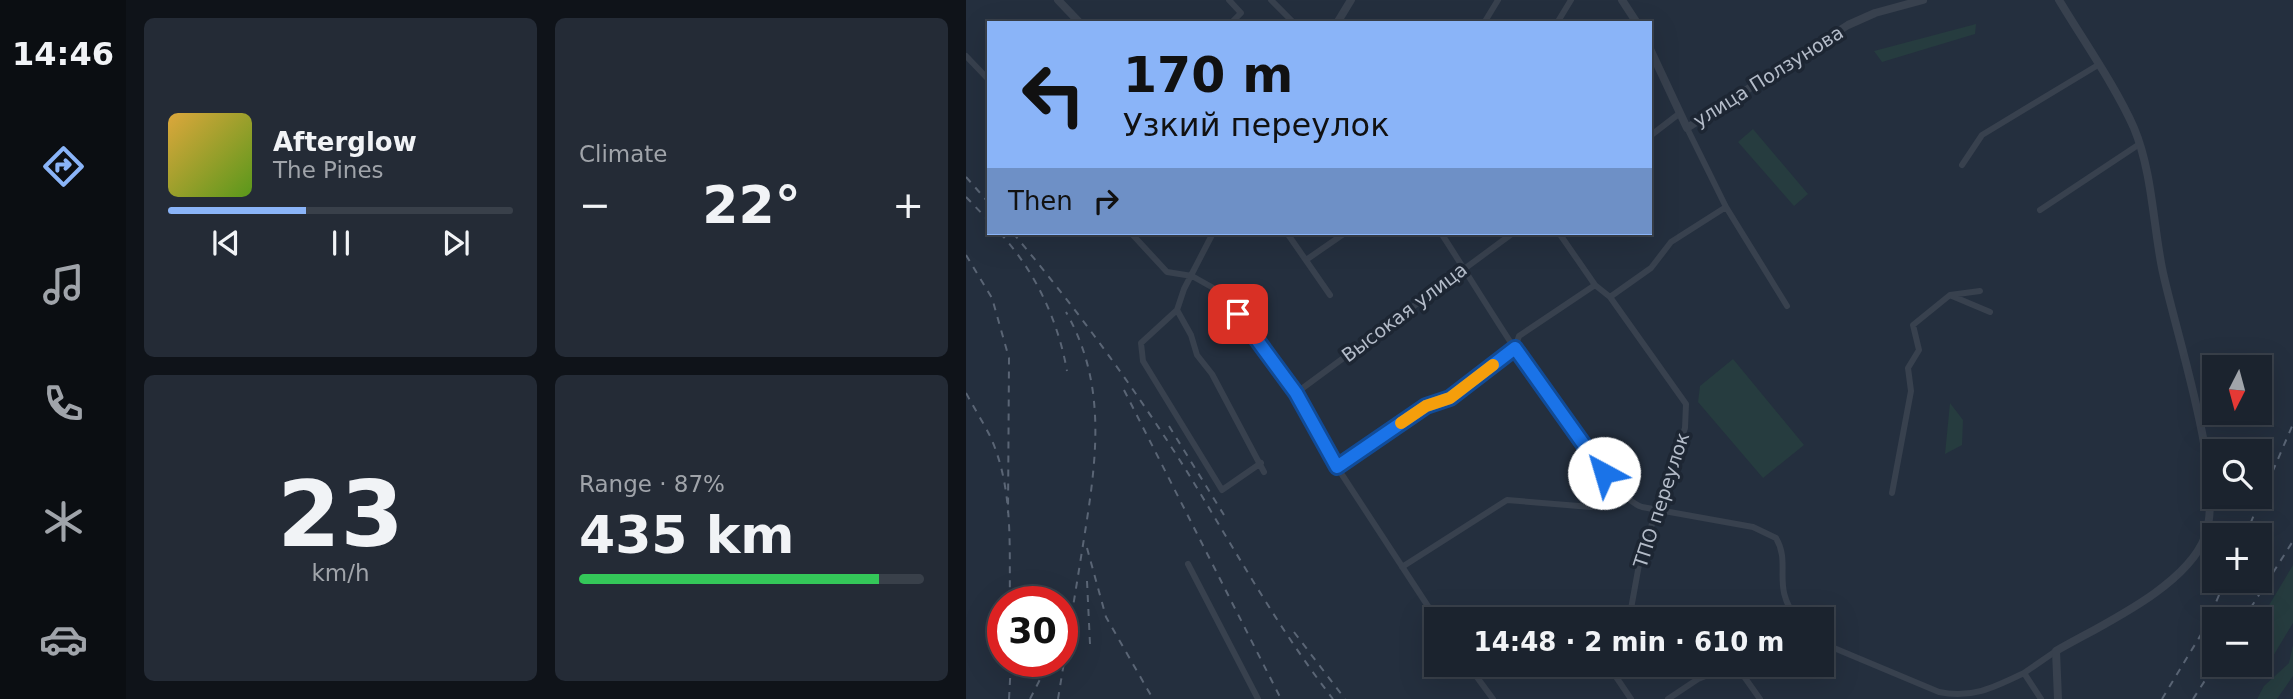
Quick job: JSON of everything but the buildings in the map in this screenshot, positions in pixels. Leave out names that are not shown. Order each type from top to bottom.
[{"type":"street","points":[[1058,0],[1078,21]]},
{"type":"street","points":[[1229,0],[1241,13],[1233,21]]},
{"type":"street","points":[[1271,0],[1292,21]]},
{"type":"street","points":[[1338,21],[1351,0]]},
{"type":"street","points":[[1558,21],[1572,0]]},
{"type":"street","points":[[1622,0],[1636,21]]},
{"type":"street","name":"улица Ползунова","points":[[1787,306],[1726,206],[1687,128],[1848,25],[1875,13],[1923,0]]},
{"type":"street","points":[[1834,648],[1956,698],[1986,691],[2024,673],[2117,616],[2182,570],[2196,555],[2210,519],[2206,456],[2168,295],[2134,129],[2060,0]]},
{"type":"street","points":[[1485,21],[1496,1]]},
{"type":"street","points":[[1652,53],[1687,128]]},
{"type":"street","points":[[966,56],[987,78]]},
{"type":"street","points":[[1962,165],[1982,135],[2098,65]]},
{"type":"street","points":[[1652,134],[1680,113]]},
{"type":"street","points":[[2040,210],[2138,145]]},
{"type":"street","points":[[1610,297],[1651,268],[1671,242],[1726,206]]},
{"type":"street","points":[[1133,235],[1167,272],[1192,276],[1224,294],[1296,393],[1337,467],[1428,607]]},
{"type":"street","points":[[1212,235],[1177,310],[1141,343],[1143,361],[1222,490],[1261,463]]},
{"type":"street","points":[[1288,235],[1330,295]]},
{"type":"street","points":[[1306,260],[1342,235]]},
{"type":"street","points":[[1442,235],[1578,440],[1617,489],[1632,503],[1657,511],[1760,528],[1776,537],[1781,548],[1781,585],[1784,601],[1788,607]]},
{"type":"street","name":"Высокая улица","points":[[1296,393],[1510,235]]},
{"type":"street","name":"ТПО переулок","points":[[1560,235],[1595,285],[1610,297],[1686,404],[1685,428],[1640,559],[1631,607]]},
{"type":"street","points":[[1337,467],[1426,406],[1450,398],[1515,348],[1519,336],[1595,285]]},
{"type":"street","points":[[1892,493],[1910,390],[1908,368],[1919,350],[1913,325],[1950,295],[1980,291]]},
{"type":"street","points":[[1950,295],[1990,312]]},
{"type":"street","points":[[1177,310],[1191,335],[1197,355],[1212,374],[1264,472]]},
{"type":"street","points":[[1402,567],[1507,500],[1591,507],[1617,489]]},
{"type":"street","points":[[1188,564],[1258,699]]},
{"type":"street","points":[[2056,651],[2057,699]]},
{"type":"street","points":[[2024,673],[2041,699]]},
{"type":"street","points":[[1477,677],[1493,699]]},
{"type":"street","points":[[1616,677],[1631,699]]},
{"type":"street","points":[[1668,699],[1703,677]]},
{"type":"street","points":[[1744,677],[1760,699]]},
{"type":"green space","points":[[1976,24],[1975,34],[1882,62],[1874,51]]},
{"type":"green space","points":[[1753,129],[1808,194],[1794,206],[1738,142]]},
{"type":"green space","points":[[1733,359],[1804,445],[1763,478],[1698,402],[1700,386]]},
{"type":"green space","points":[[1950,403],[1963,420],[1962,445],[1945,454]]},
{"type":"green space","points":[[2293,565],[2293,623],[2272,658],[2272,607],[2268,607]]},
{"type":"green space","points":[[2293,645],[2293,676],[2277,699],[2257,699],[2264,686],[2289,663]]},
{"type":"railway","points":[[966,177],[987,201]]},
{"type":"railway","points":[[966,197],[987,219]]},
{"type":"railway","points":[[1002,235],[1024,263],[1043,297],[1058,333],[1067,371]]},
{"type":"railway","points":[[1015,235],[1082,319],[1146,408],[1275,615],[1333,699]]},
{"type":"railway","points":[[966,255],[992,298],[1009,358],[1008,513]]},
{"type":"railway","points":[[1058,699],[1091,490],[1095,430],[1089,370],[1080,341],[1066,312]]},
{"type":"railway","points":[[1124,390],[1281,699]]},
{"type":"railway","points":[[966,393],[990,436],[1003,476],[1009,518],[1010,586]]},
{"type":"railway","points":[[2251,523],[2293,424]]},
{"type":"railway","points":[[1169,426],[1224,515]]},
{"type":"railway","points":[[2251,607],[2293,541]]},
{"type":"railway","points":[[1087,548],[1106,617],[1153,699]]},
{"type":"railway","points":[[1087,581],[1090,644]]},
{"type":"railway","points":[[2162,699],[2205,628],[2220,593]]},
{"type":"railway","points":[[1294,632],[1345,699]]},
{"type":"railway","points":[[1009,699],[1010,677]]},
{"type":"railway","points":[[1030,699],[1041,677]]},
{"type":"railway","points":[[2193,699],[2207,677]]},
{"type":"slow traffic","points":[[1401,423],[1426,406],[1450,398],[1493,365]]},
{"type":"route","points":[[1238,314],[1296,393],[1337,467],[1426,406],[1450,398],[1515,348],[1604,473]]}]
